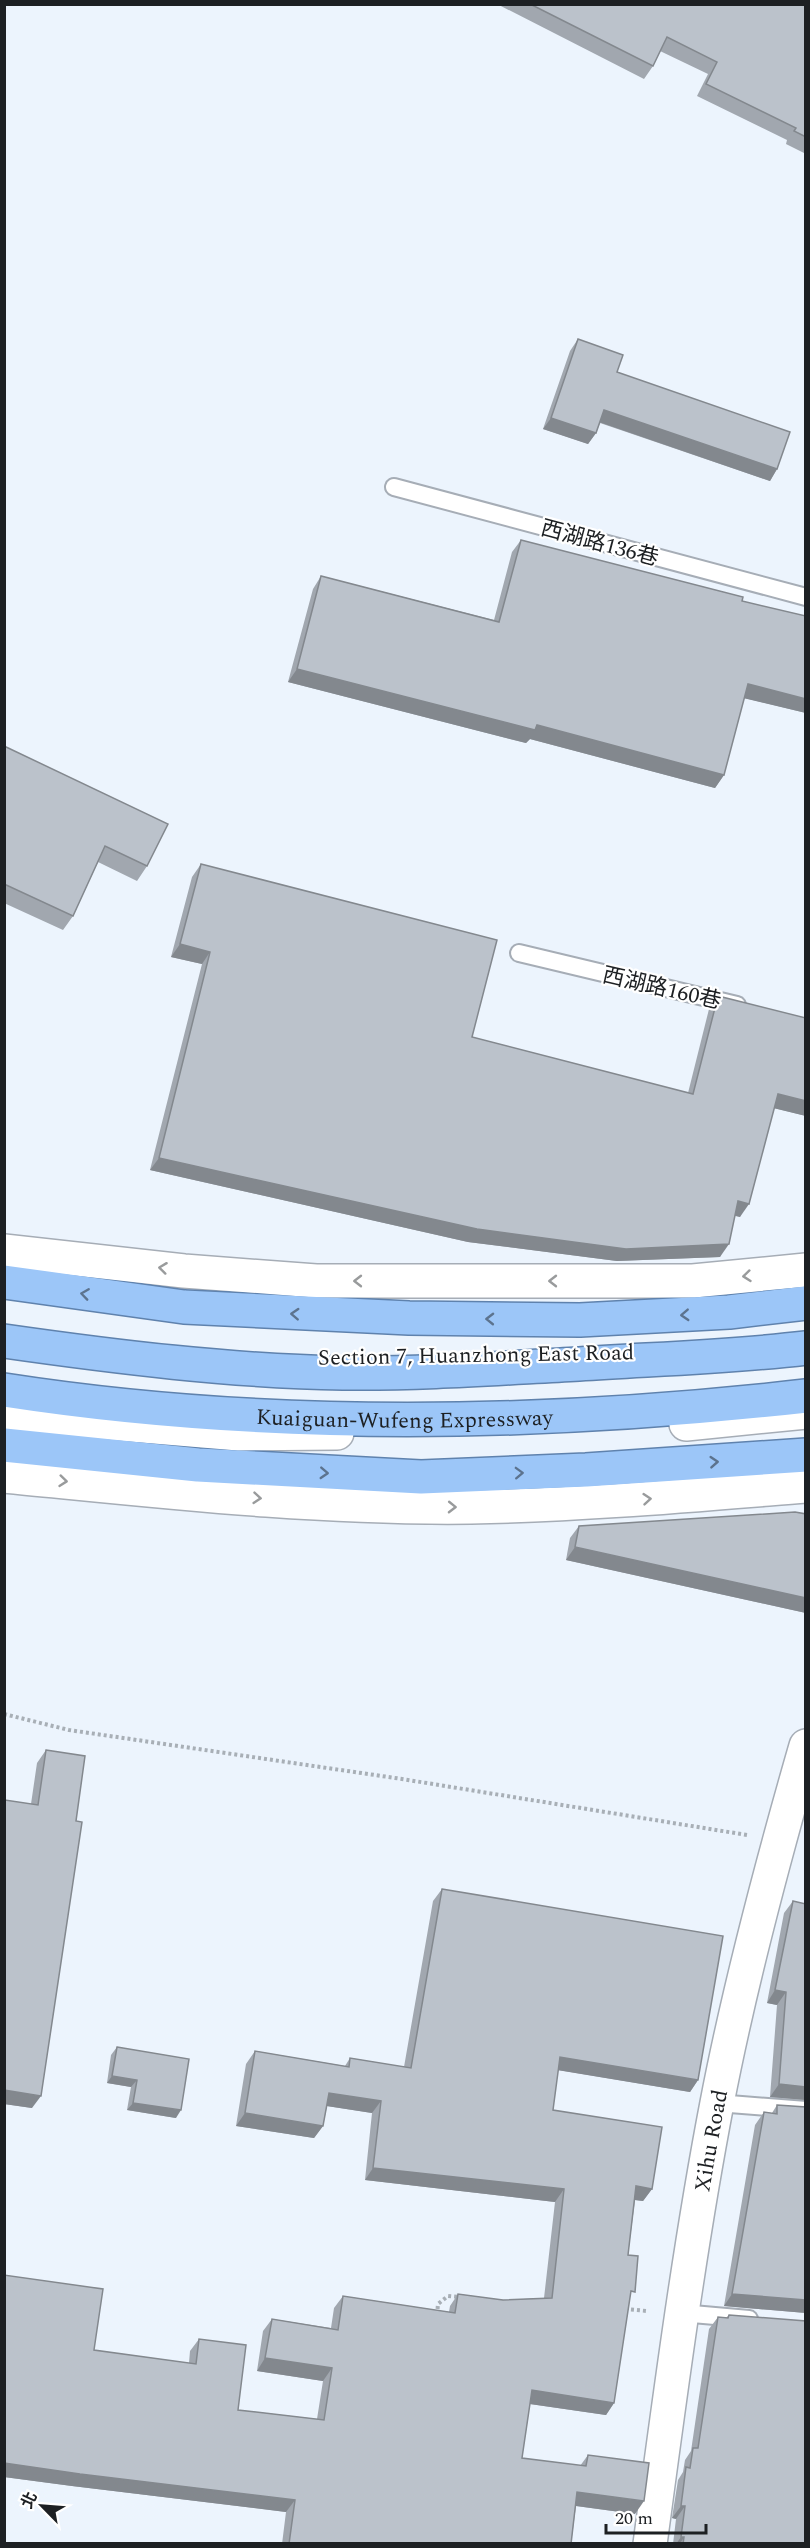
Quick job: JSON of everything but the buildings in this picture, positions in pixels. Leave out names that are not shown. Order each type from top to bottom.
[{"type":"highway","points":[[4,1282],[184,1307],[409,1318],[580,1320],[729,1312],[806,1303]]},
{"type":"highway","name":"Kuaiguan-Wufeng Expressway","points":[[4,1341],[82,1352],[216,1365],[343,1373],[537,1366],[755,1354],[806,1348]]},
{"type":"highway","name":"Kuaiguan-Wufeng Expressway","points":[[4,1390],[102,1405],[336,1420],[605,1414],[806,1396]]},
{"type":"highway","points":[[4,1445],[279,1471],[421,1477],[586,1470],[806,1455]]},
{"type":"street","points":[[4,1251],[184,1271],[316,1281],[693,1281],[806,1270]]},
{"type":"street","name":"Section 7, Huanzhong East Road","points":[[4,1327],[217,1351],[344,1361],[621,1351],[806,1336]]},
{"type":"street","points":[[4,1412],[34,1417],[239,1434],[606,1430],[765,1418],[806,1412]]},
{"type":"street","points":[[4,1476],[319,1503],[470,1507],[629,1500],[806,1486]]},
{"type":"street","name":"Xihu Road","points":[[651,2544],[681,2313],[717,2103],[778,1840],[806,1746]]},
{"type":"lane","name":"西湖路136巷","points":[[394,487],[806,597]]},
{"type":"lane","name":"西湖路160巷","points":[[519,953],[754,1009]]},
{"type":"lane","points":[[717,2103],[806,2110]]},
{"type":"lane","points":[[681,2313],[760,2320]]},
{"type":"path","points":[[4,1714],[69,1730],[402,1779],[778,1840]]},
{"type":"path","points":[[435,2327],[438,2304],[448,2296],[469,2298]]},
{"type":"path","points":[[613,2309],[681,2313]]}]
